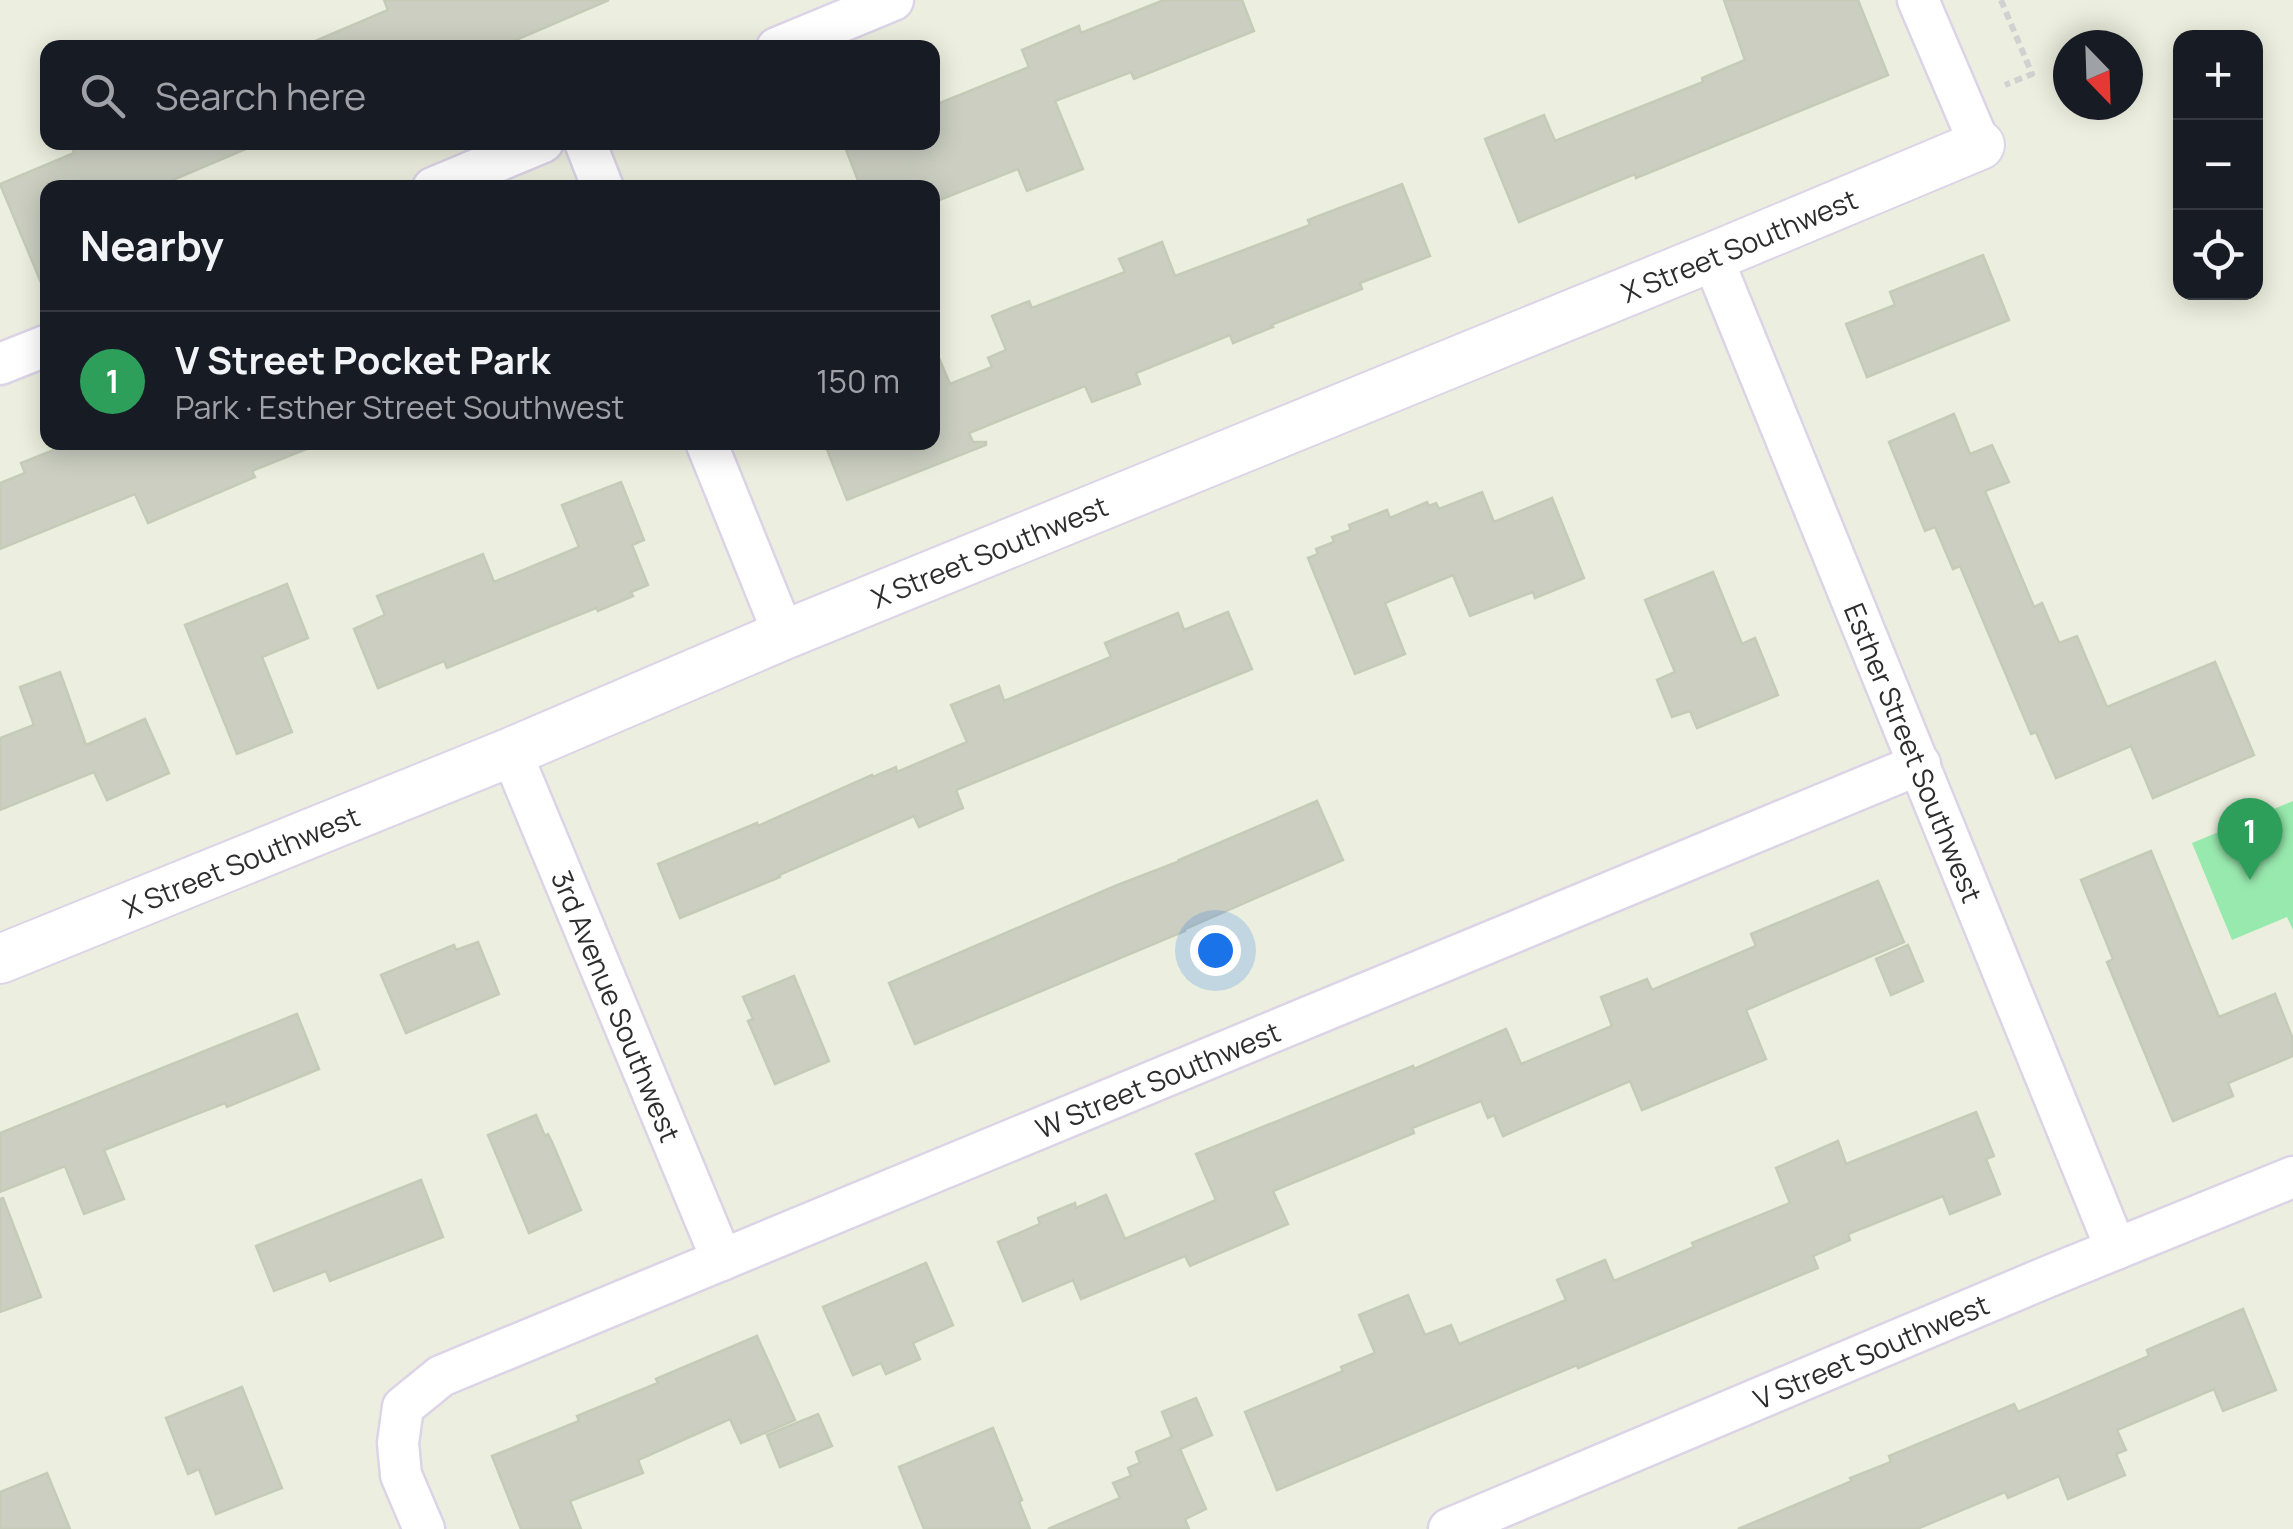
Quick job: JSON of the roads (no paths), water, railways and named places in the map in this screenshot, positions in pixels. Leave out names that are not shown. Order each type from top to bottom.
[{"type":"street","points":[[796,40],[893,0]]},
{"type":"street","points":[[1918,0],[1980,145]]},
{"type":"street","name":"X Street Southwest","points":[[0,960],[511,752],[784,634],[1980,145]]},
{"type":"street","points":[[452,180],[524,150]]},
{"type":"street","points":[[588,150],[600,180]]},
{"type":"street","name":"Esther Street Southwest","points":[[1712,257],[2116,1248]]},
{"type":"street","points":[[0,364],[40,347]]},
{"type":"street","points":[[709,450],[784,634]]},
{"type":"street","name":"3rd Avenue Southwest","points":[[511,752],[722,1260]]},
{"type":"street","name":"W Street Southwest","points":[[424,1529],[401,1475],[398,1443],[403,1408],[441,1376],[1920,764]]},
{"type":"street","name":"V Street Southwest","points":[[1449,1529],[2293,1177]]},
{"type":"place","name":"V Street Pocket Park","points":[[2250,880]]}]
